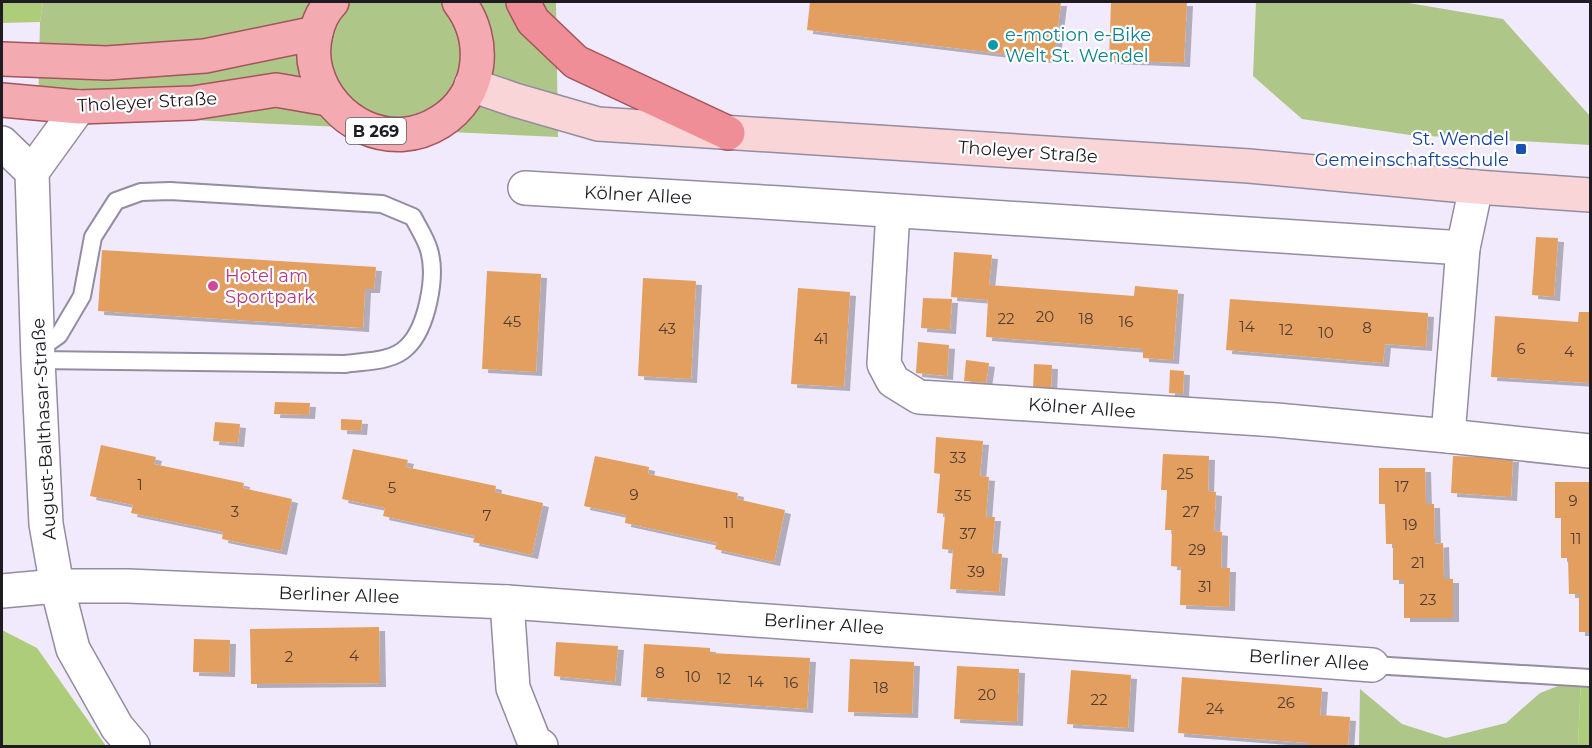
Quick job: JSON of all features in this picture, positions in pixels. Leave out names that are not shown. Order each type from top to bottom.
[{"type":"highway","points":[[523,2],[533,21],[576,62],[728,133]]},
{"type":"main road","name":"B 269","points":[[332,2],[316,33],[315,67],[320,83],[328,99],[344,117],[366,129],[391,134],[416,132],[439,123],[458,106],[471,85],[478,62],[477,38],[469,15],[459,2]]},
{"type":"main road","points":[[2,59],[107,63],[205,56],[316,33]]},
{"type":"main road","name":"Tholeyer Straße","points":[[471,85],[598,124],[1249,166],[1590,195]]},
{"type":"main road","name":"Tholeyer Straße","points":[[2,100],[79,107],[193,103],[276,90],[328,99]]},
{"type":"street","points":[[2,143],[32,172],[79,107]]},
{"type":"street","name":"August-Balthasar-Straße","points":[[32,172],[46,524],[57,586],[73,649],[117,727],[133,747]]},
{"type":"street","points":[[1448,436],[1463,248],[1476,187]]},
{"type":"street","name":"Kölner Allee","points":[[525,188],[1463,248]]},
{"type":"street","name":"Kölner Allee","points":[[893,211],[884,364],[893,381],[919,398],[1276,420],[1590,451]]},
{"type":"street","name":"Berliner Allee","points":[[2,591],[57,586],[128,586],[507,602],[1372,664]]},
{"type":"street","points":[[507,602],[513,688],[534,741],[541,747]]},
{"type":"lane","points":[[170,191],[382,204],[413,217],[429,251],[431,295],[419,329],[407,348],[388,358],[345,364],[38,355],[59,335],[82,297],[93,237],[116,201],[141,192],[170,191]]},
{"type":"lane","name":"Berliner Allee","points":[[1372,664],[1590,678]]},
{"type":"green space","points":[[2,2],[43,2],[40,22],[2,23]]},
{"type":"green space","points":[[43,2],[556,2],[558,137],[38,113],[40,22]]},
{"type":"green space","points":[[1256,2],[1403,2],[1503,19],[1590,116],[1590,145],[1410,135],[1302,119],[1253,76]]},
{"type":"green space","points":[[2,630],[37,648],[106,746],[2,746]]},
{"type":"green space","points":[[1581,677],[1578,746],[1359,746],[1360,689],[1402,724],[1446,738],[1506,723],[1540,693]]},
{"type":"green space","points":[[1581,677],[1590,678],[1590,746],[1578,746]]},
{"type":"building","name":"e-motion e-Bike Welt St. Wendel","points":[[810,2],[1061,2],[1054,60],[807,30]]},
{"type":"building","points":[[1111,2],[1187,2],[1184,63],[1109,60]]},
{"type":"building","points":[[1536,237],[1558,238],[1554,297],[1532,295]]},
{"type":"building","name":"Hotel am Sportpark","points":[[102,250],[376,267],[374,289],[365,289],[363,328],[98,311]]},
{"type":"building","points":[[954,252],[992,255],[989,285],[1134,296],[1135,286],[1178,290],[1173,360],[1143,358],[1143,349],[986,337],[988,300],[951,297]]},
{"type":"building","points":[[487,271],[541,274],[536,372],[482,369]]},
{"type":"building","points":[[643,278],[696,281],[691,379],[638,376]]},
{"type":"building","points":[[798,288],[850,292],[844,387],[791,384]]},
{"type":"building","points":[[923,298],[952,299],[950,330],[921,328]]},
{"type":"building","points":[[1230,299],[1428,313],[1426,347],[1385,344],[1383,363],[1226,350]]},
{"type":"building","points":[[1579,312],[1590,312],[1590,383],[1491,377],[1495,316],[1578,322]]},
{"type":"building","points":[[918,342],[949,345],[947,376],[916,373]]},
{"type":"building","points":[[966,360],[989,363],[986,383],[964,381]]},
{"type":"building","points":[[1034,364],[1052,365],[1051,390],[1033,390]]},
{"type":"building","points":[[1170,370],[1184,371],[1183,394],[1169,393]]},
{"type":"building","points":[[275,402],[310,403],[309,415],[274,414]]},
{"type":"building","points":[[341,419],[362,420],[361,431],[341,430]]},
{"type":"building","points":[[215,422],[240,424],[238,443],[213,441]]},
{"type":"building","points":[[936,437],[983,441],[980,476],[989,477],[986,517],[995,517],[992,553],[1002,554],[999,592],[950,589],[953,550],[942,549],[945,514],[937,513],[940,474],[934,473]]},
{"type":"building","points":[[101,445],[156,457],[154,464],[244,483],[243,488],[292,499],[281,551],[222,539],[223,532],[131,513],[133,505],[90,496]]},
{"type":"building","points":[[353,449],[408,460],[406,467],[496,486],[495,492],[543,503],[532,555],[473,542],[475,536],[383,516],[385,508],[342,499]]},
{"type":"building","points":[[1163,454],[1209,456],[1208,491],[1216,492],[1214,531],[1222,532],[1221,568],[1230,568],[1229,607],[1180,605],[1181,567],[1171,566],[1172,530],[1165,530],[1167,490],[1161,490]]},
{"type":"building","points":[[595,456],[649,467],[648,474],[738,493],[737,499],[785,510],[774,562],[715,549],[717,543],[625,523],[626,515],[584,506]]},
{"type":"building","points":[[1453,456],[1513,458],[1511,497],[1451,493]]},
{"type":"building","points":[[1379,468],[1425,468],[1426,504],[1434,504],[1435,544],[1443,543],[1444,579],[1453,579],[1453,618],[1404,618],[1404,580],[1393,580],[1393,544],[1386,544],[1385,504],[1379,504]]},
{"type":"building","points":[[1555,482],[1590,482],[1590,632],[1579,632],[1579,594],[1569,594],[1568,558],[1561,558],[1561,518],[1555,518]]},
{"type":"building","points":[[379,627],[380,683],[251,684],[250,629]]},
{"type":"building","points":[[194,639],[230,640],[229,673],[193,672]]},
{"type":"building","points":[[556,642],[618,646],[615,682],[554,676]]},
{"type":"building","points":[[644,644],[710,648],[710,653],[810,658],[807,709],[641,697]]},
{"type":"building","points":[[850,659],[914,662],[912,714],[848,712]]},
{"type":"building","points":[[957,666],[1019,669],[1017,722],[954,719]]},
{"type":"building","points":[[1071,670],[1131,675],[1128,728],[1067,724]]},
{"type":"building","points":[[1182,677],[1322,688],[1320,715],[1350,717],[1348,746],[1309,746],[1309,743],[1178,733]]},
{"type":"place","name":"e-motion e-Bike Welt St. Wendel","points":[[993,45]]},
{"type":"place","name":"St. Wendel Gemeinschaftsschule","points":[[1521,149]]},
{"type":"place","name":"Hotel am Sportpark","points":[[213,286]]}]
